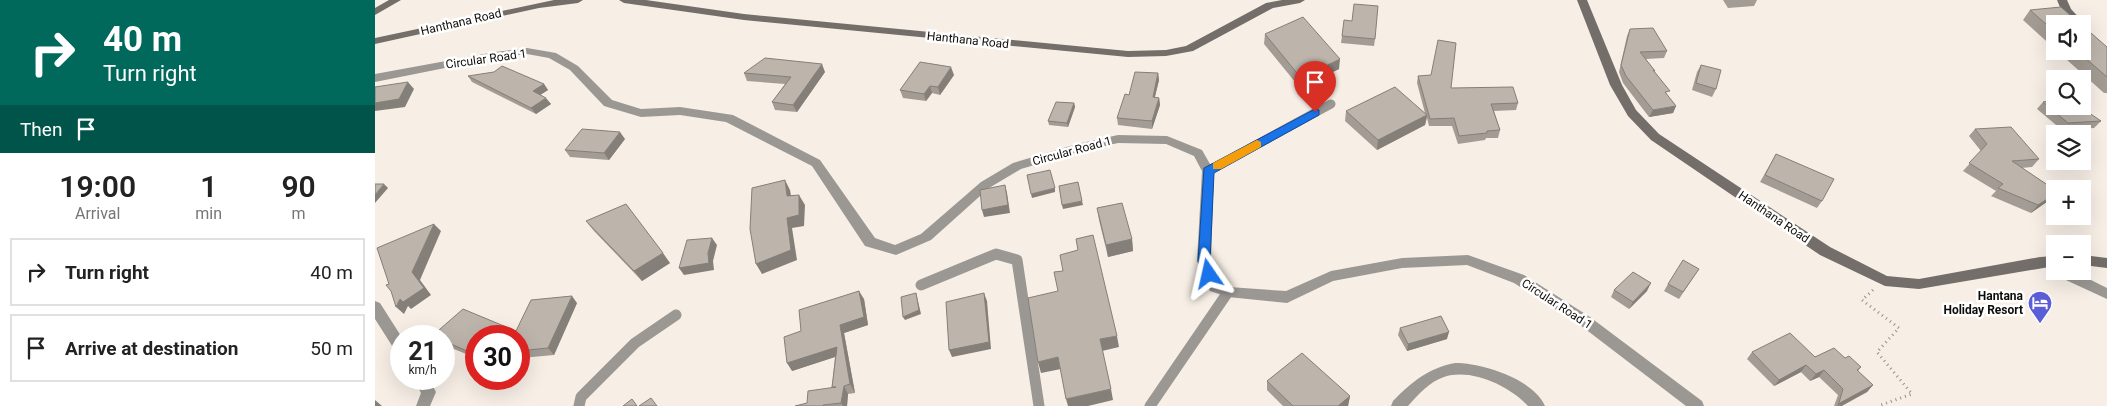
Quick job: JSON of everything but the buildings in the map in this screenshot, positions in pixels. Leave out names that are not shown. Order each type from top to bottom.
[{"type":"street","points":[[375,12],[396,0]]},
{"type":"street","name":"Hanthana Road","points":[[375,41],[539,5],[577,0]]},
{"type":"street","name":"Hanthana Road","points":[[624,0],[744,17],[1129,54],[1166,54],[1189,49],[1270,5],[1301,0]]},
{"type":"street","name":"Hanthana Road","points":[[1581,0],[1615,85],[1632,113],[1655,137],[1825,251],[1885,281],[1929,283],[2046,262]]},
{"type":"street","points":[[2062,0],[2066,10],[2071,15]]},
{"type":"street","name":"Circular Road 1","points":[[375,78],[495,54],[527,51],[552,55],[574,68],[608,103],[641,113],[680,112],[729,118],[816,163],[870,242],[896,250],[926,237],[985,184],[1017,166],[1077,148],[1117,139],[1167,140],[1198,153],[1208,171]]},
{"type":"street","points":[[1208,171],[1204,261],[1215,287],[1228,292]]},
{"type":"street","name":"Circular Road 1","points":[[1228,292],[1287,297],[1331,276],[1402,263],[1468,260],[1519,279],[1585,321],[1697,406]]},
{"type":"street","points":[[2091,261],[2107,263]]},
{"type":"street","points":[[2040,262],[2046,265]]},
{"type":"street","points":[[2078,280],[2107,294]]},
{"type":"street","points":[[375,306],[390,330]]},
{"type":"street","points":[[1398,406],[1423,381],[1445,370],[1473,369],[1509,383],[1538,406]]},
{"type":"street","points":[[423,406],[429,392],[428,390]]},
{"type":"lane","points":[[1208,171],[1331,104]]},
{"type":"lane","points":[[921,285],[995,254],[1017,260],[1039,406]]},
{"type":"lane","points":[[1151,406],[1228,292]]},
{"type":"lane","points":[[579,406],[581,397],[635,343],[676,315]]},
{"type":"path","points":[[1878,406],[1912,394],[1877,352],[1899,328],[1862,300],[1885,281]]},
{"type":"slow traffic","points":[[1217,166],[1257,144]]},
{"type":"place","name":"Hantana Holiday Resort","points":[[2040,324]]},
{"type":"route","points":[[1209,274],[1204,261],[1208,171],[1315,112]]}]
